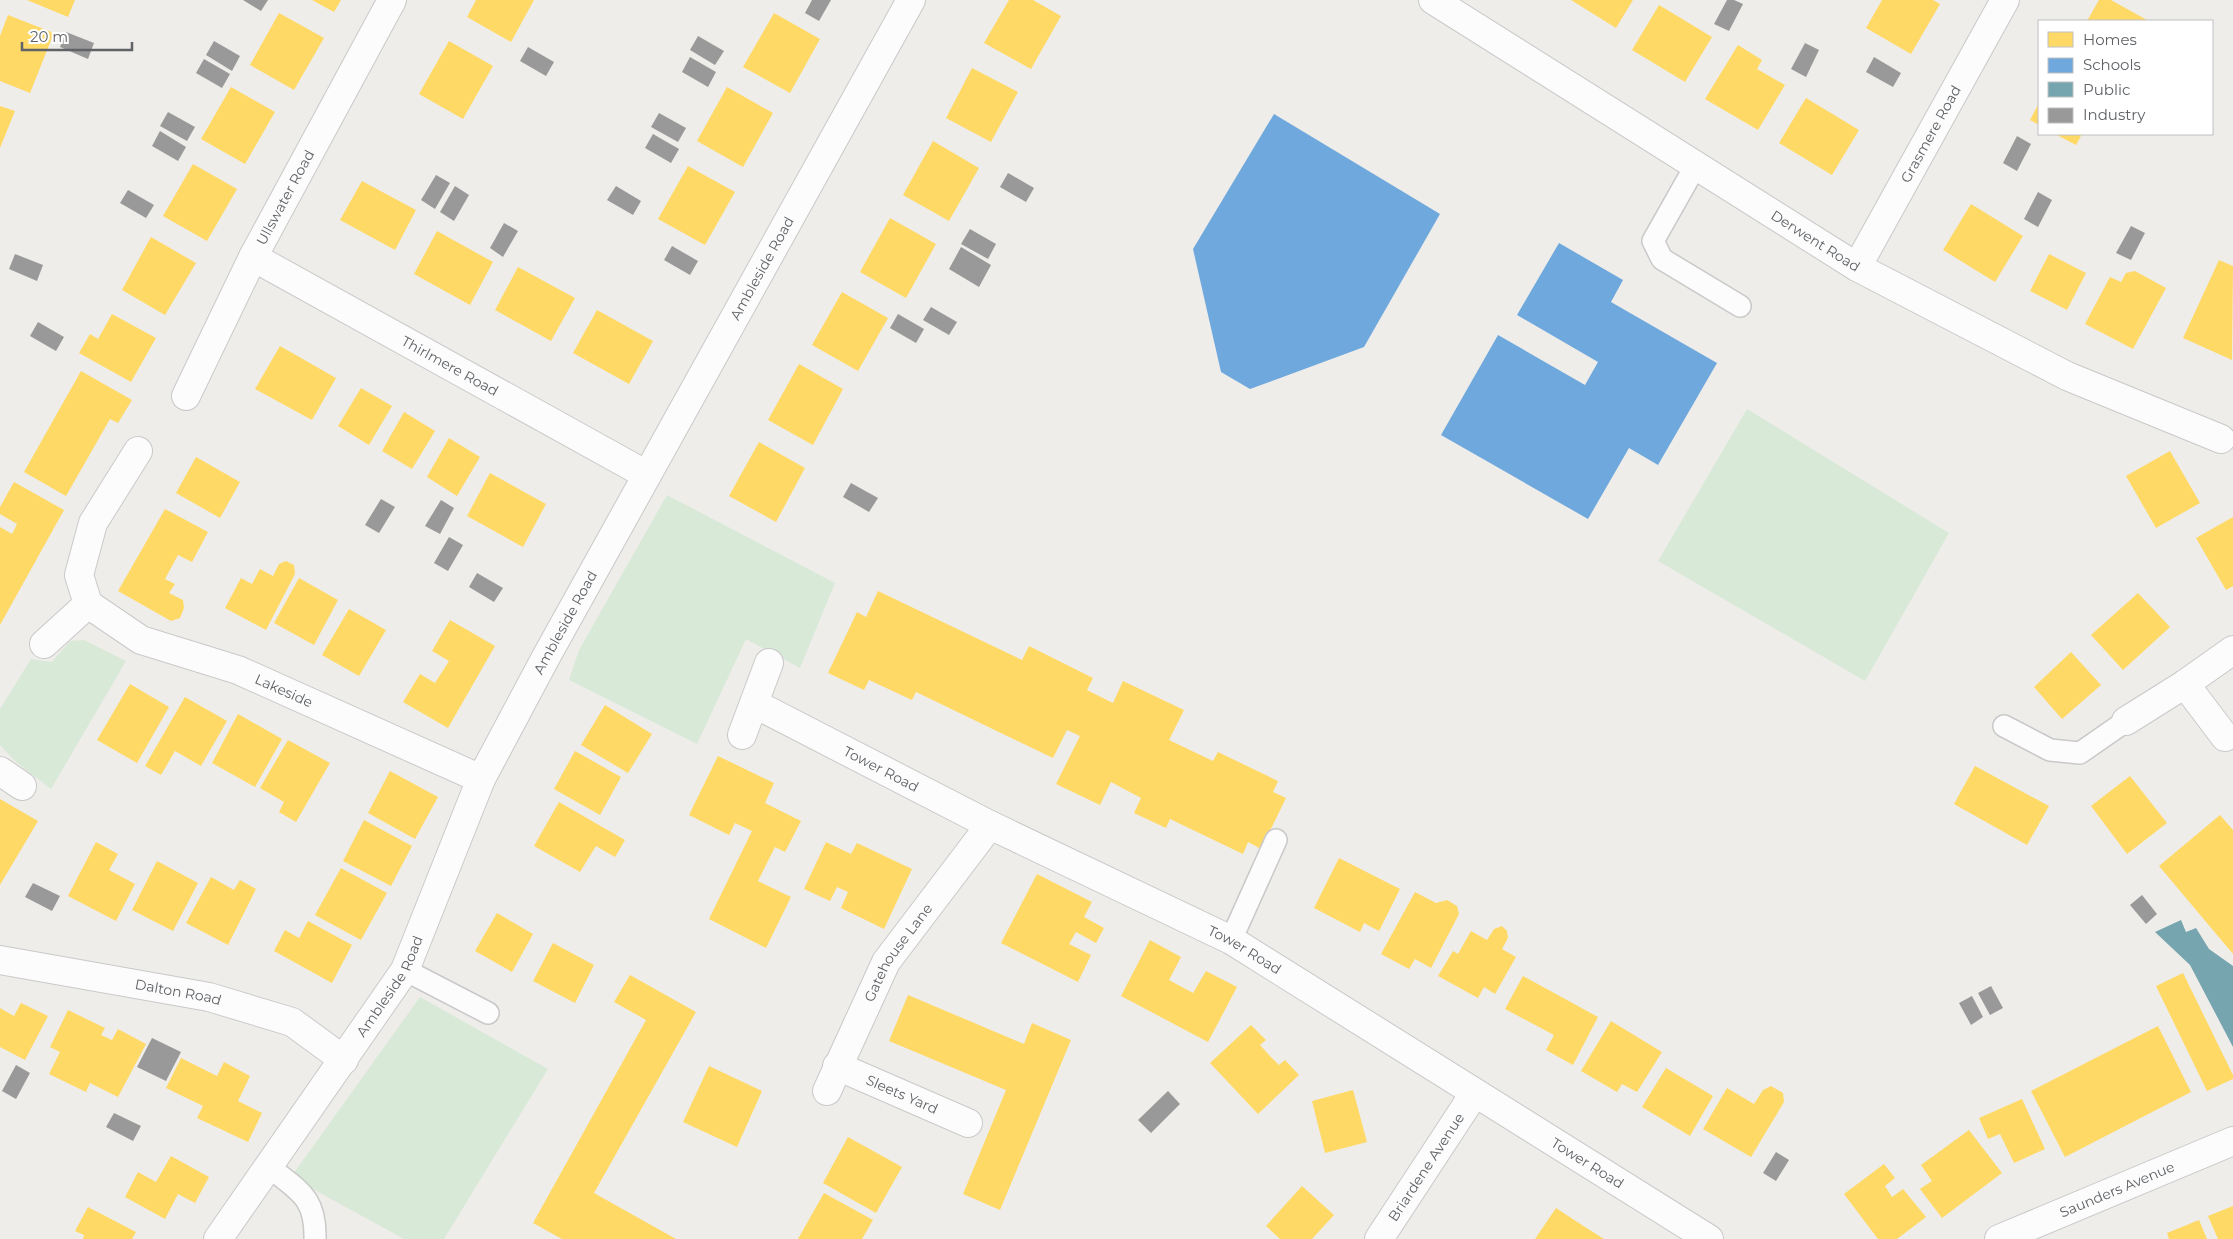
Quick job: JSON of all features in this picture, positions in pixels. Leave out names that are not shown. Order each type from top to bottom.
[{"type":"street","name":"Ullswater Road","points":[[186,396],[253,257],[392,0]]},
{"type":"street","name":"Ambleside Road","points":[[218,1239],[405,970],[481,779],[647,475],[911,0]]},
{"type":"street","name":"Derwent Road","points":[[1433,0],[1857,267],[2067,376],[2221,440]]},
{"type":"street","name":"Grasmere Road","points":[[1857,267],[2005,0]]},
{"type":"street","name":"Thirlmere Road","points":[[253,257],[647,475]]},
{"type":"street","points":[[44,644],[88,604],[79,574],[93,523],[138,451]]},
{"type":"street","name":"Lakeside","points":[[88,604],[141,640],[238,670],[481,779]]},
{"type":"street","points":[[2126,721],[2185,684],[2233,650]]},
{"type":"street","points":[[742,735],[769,663]]},
{"type":"street","points":[[2185,684],[2225,737]]},
{"type":"street","name":"Tower Road","points":[[755,704],[990,825],[1231,940],[1474,1094],[1709,1239]]},
{"type":"street","points":[[0,771],[22,786]]},
{"type":"street","name":"Gatehouse Lane","points":[[827,1091],[886,962],[990,825]]},
{"type":"street","name":"Dalton Road","points":[[0,960],[209,997],[292,1022],[344,1060]]},
{"type":"street","name":"Sleets Yard","points":[[837,1066],[968,1123]]},
{"type":"street","name":"Briardene Avenue","points":[[1379,1239],[1474,1094]]},
{"type":"street","name":"Saunders Avenue","points":[[1999,1239],[2233,1141]]},
{"type":"lane","points":[[1696,165],[1653,241],[1662,259],[1740,306]]},
{"type":"lane","points":[[2004,726],[2050,750],[2080,753],[2126,721]]},
{"type":"lane","points":[[1231,940],[1276,840]]},
{"type":"lane","points":[[405,970],[488,1013]]},
{"type":"lane","points":[[269,1167],[305,1194],[316,1218],[315,1239]]},
{"type":"green space","points":[[1747,409],[1949,533],[1865,681],[1658,561]]},
{"type":"green space","points":[[667,495],[835,583],[800,668],[746,639],[697,744],[569,680],[579,650]]},
{"type":"green space","points":[[84,640],[126,661],[51,789],[15,761],[0,745],[0,709],[31,659],[52,662],[70,641]]},
{"type":"green space","points":[[420,997],[548,1069],[444,1239],[404,1239],[291,1177]]},
{"type":"building: Homes","points":[[27,0],[75,0],[68,17]]},
{"type":"building: Homes","points":[[312,0],[341,0],[334,12]]},
{"type":"building: Homes","points":[[476,0],[534,0],[511,42],[467,17]]},
{"type":"building: Homes","points":[[1009,0],[1033,0],[1061,16],[1031,69],[984,43]]},
{"type":"building: Homes","points":[[1571,0],[1633,0],[1616,28]]},
{"type":"building: Homes","points":[[1882,0],[1933,0],[1940,4],[1911,54],[1866,28]]},
{"type":"building: Homes","points":[[2099,0],[2111,0],[2147,20],[2088,20]]},
{"type":"building: Homes","points":[[1659,5],[1712,37],[1685,82],[1632,50]]},
{"type":"building: Homes","points":[[279,13],[324,38],[294,90],[250,65]]},
{"type":"building: Homes","points":[[774,13],[820,39],[790,93],[743,67]]},
{"type":"building: Homes","points":[[8,15],[54,33],[30,93],[0,81],[0,36]]},
{"type":"building: Homes","points":[[449,41],[493,66],[463,119],[419,94]]},
{"type":"building: Homes","points":[[1738,45],[1762,60],[1757,69],[1785,85],[1758,130],[1705,99]]},
{"type":"building: Homes","points":[[972,68],[1018,92],[991,142],[946,118]]},
{"type":"building: Homes","points":[[231,87],[275,112],[245,164],[201,139]]},
{"type":"building: Homes","points":[[727,87],[773,113],[743,167],[697,141]]},
{"type":"building: Homes","points":[[1806,98],[1859,130],[1832,175],[1779,143]]},
{"type":"building: Homes","points":[[2038,105],[2038,124],[2030,120]]},
{"type":"building: Homes","points":[[0,106],[15,111],[0,148]]},
{"type":"building: Homes","points":[[2057,135],[2081,135],[2076,145]]},
{"type":"building: Homes","points":[[933,141],[979,168],[949,221],[903,195]]},
{"type":"building: Homes","points":[[193,164],[237,189],[207,241],[163,216]]},
{"type":"building: Homes","points":[[688,166],[735,192],[705,245],[658,219]]},
{"type":"building: Homes","points":[[362,181],[416,210],[395,250],[340,220]]},
{"type":"building: Homes","points":[[1971,204],[2023,236],[1995,282],[1943,250]]},
{"type":"building: Homes","points":[[890,218],[936,244],[906,298],[860,272]]},
{"type":"building: Homes","points":[[437,231],[493,262],[470,305],[414,274]]},
{"type":"building: Homes","points":[[151,237],[196,263],[165,315],[122,290]]},
{"type":"building: Homes","points":[[2049,254],[2086,273],[2067,310],[2030,291]]},
{"type":"building: Homes","points":[[2219,260],[2233,266],[2232,360],[2183,338]]},
{"type":"building: Homes","points":[[518,267],[575,298],[551,341],[495,310]]},
{"type":"building: Homes","points":[[2135,271],[2166,288],[2133,349],[2085,324],[2110,277],[2121,282],[2126,273]]},
{"type":"building: Homes","points":[[842,292],[888,318],[858,371],[812,345]]},
{"type":"building: Homes","points":[[597,310],[653,341],[629,384],[573,353]]},
{"type":"building: Homes","points":[[112,314],[156,338],[131,382],[79,353],[90,334],[98,339]]},
{"type":"building: Homes","points":[[280,346],[336,378],[312,420],[255,389]]},
{"type":"building: Homes","points":[[799,364],[843,389],[813,445],[768,420]]},
{"type":"building: Homes","points":[[81,371],[132,400],[118,423],[110,419],[66,496],[24,472]]},
{"type":"building: Homes","points":[[361,388],[392,406],[369,445],[338,426]]},
{"type":"building: Homes","points":[[404,412],[435,431],[412,469],[382,451]]},
{"type":"building: Homes","points":[[449,438],[480,457],[457,496],[427,477]]},
{"type":"building: Homes","points":[[759,442],[805,468],[776,522],[729,496]]},
{"type":"building: Homes","points":[[2170,451],[2200,503],[2156,528],[2126,476]]},
{"type":"building: Homes","points":[[196,457],[240,482],[220,518],[176,493]]},
{"type":"building: Homes","points":[[490,473],[546,504],[523,547],[467,516]]},
{"type":"building: Homes","points":[[14,482],[64,510],[0,625],[0,527],[12,534],[17,524],[0,514],[0,507]]},
{"type":"building: Homes","points":[[165,509],[208,532],[192,562],[178,555],[165,579],[175,584],[169,593],[183,600],[184,608],[180,618],[171,621],[118,591]]},
{"type":"building: Homes","points":[[2233,517],[2233,586],[2226,590],[2196,538]]},
{"type":"building: Homes","points":[[286,561],[294,565],[295,574],[266,630],[225,608],[241,578],[252,584],[260,569],[273,576],[279,564]]},
{"type":"building: Homes","points":[[299,578],[338,600],[314,645],[274,623]]},
{"type":"building: Homes","points":[[878,591],[1022,660],[1029,646],[1093,678],[1087,690],[1113,703],[1123,681],[1184,710],[1169,740],[1213,761],[1218,752],[1278,781],[1273,792],[1286,798],[1261,849],[1248,842],[1243,854],[1170,819],[1166,828],[1134,813],[1141,798],[1111,782],[1100,805],[1056,784],[1080,736],[1067,730],[1053,758],[916,692],[912,700],[869,680],[864,690],[828,673],[857,612],[866,617]]},
{"type":"building: Homes","points":[[2138,593],[2170,627],[2123,670],[2091,635]]},
{"type":"building: Homes","points":[[349,609],[386,630],[359,676],[322,655]]},
{"type":"building: Homes","points":[[450,620],[495,646],[448,728],[403,702],[420,674],[435,683],[449,661],[432,651]]},
{"type":"building: Homes","points":[[2071,652],[2101,685],[2062,719],[2034,687]]},
{"type":"building: Homes","points":[[130,684],[169,707],[137,763],[97,740]]},
{"type":"building: Homes","points":[[185,697],[227,721],[201,766],[175,751],[161,775],[145,766]]},
{"type":"building: Homes","points":[[605,705],[652,734],[628,773],[581,745]]},
{"type":"building: Homes","points":[[238,714],[282,739],[255,787],[212,763]]},
{"type":"building: Homes","points":[[288,740],[330,763],[296,822],[279,812],[284,802],[260,788]]},
{"type":"building: Homes","points":[[575,751],[621,777],[600,815],[554,789]]},
{"type":"building: Homes","points":[[718,756],[774,783],[765,803],[801,821],[785,852],[775,847],[758,881],[791,897],[766,948],[709,919],[752,831],[735,823],[729,835],[689,815]]},
{"type":"building: Homes","points":[[1975,766],[2049,806],[2027,845],[1954,804]]},
{"type":"building: Homes","points":[[390,771],[438,797],[415,839],[368,813]]},
{"type":"building: Homes","points":[[2130,776],[2167,823],[2127,854],[2091,806]]},
{"type":"building: Homes","points":[[0,799],[38,821],[0,885]]},
{"type":"building: Homes","points":[[559,802],[625,840],[615,857],[596,846],[580,872],[534,846]]},
{"type":"building: Homes","points":[[2220,815],[2233,830],[2233,954],[2159,866]]},
{"type":"building: Homes","points":[[364,820],[412,846],[391,886],[343,861]]},
{"type":"building: Homes","points":[[96,842],[118,854],[109,870],[135,884],[116,921],[68,896]]},
{"type":"building: Homes","points":[[826,842],[851,854],[857,843],[912,869],[884,929],[841,908],[848,892],[837,887],[830,901],[804,889]]},
{"type":"building: Homes","points":[[1339,858],[1400,889],[1379,931],[1364,923],[1360,932],[1314,908]]},
{"type":"building: Homes","points":[[157,861],[198,883],[173,931],[132,910]]},
{"type":"building: Homes","points":[[341,868],[387,893],[361,940],[315,915]]},
{"type":"building: Homes","points":[[1037,874],[1092,902],[1084,917],[1104,928],[1096,943],[1076,932],[1069,944],[1091,955],[1078,982],[1001,943]]},
{"type":"building: Homes","points":[[211,877],[234,890],[240,880],[256,889],[228,945],[186,923]]},
{"type":"building: Homes","points":[[1415,892],[1436,903],[1447,900],[1457,906],[1459,914],[1431,968],[1415,959],[1409,969],[1381,954]]},
{"type":"building: Homes","points":[[497,913],[533,934],[512,972],[475,951]]},
{"type":"building: Homes","points":[[308,921],[352,945],[332,983],[274,951],[285,930],[299,938]]},
{"type":"building: Homes","points":[[1502,926],[1507,931],[1508,938],[1502,949],[1516,957],[1495,994],[1484,987],[1478,998],[1438,976],[1453,951],[1458,954],[1471,931],[1487,940],[1494,929]]},
{"type":"building: Homes","points":[[1150,940],[1181,957],[1169,980],[1193,993],[1206,971],[1237,987],[1208,1042],[1121,996]]},
{"type":"building: Homes","points":[[553,943],[594,965],[575,1003],[533,981]]},
{"type":"building: Homes","points":[[2183,973],[2233,1075],[2233,1079],[2207,1091],[2156,986]]},
{"type":"building: Homes","points":[[630,975],[696,1012],[594,1193],[676,1239],[562,1239],[533,1223],[646,1020],[614,1002]]},
{"type":"building: Homes","points":[[1523,976],[1598,1017],[1573,1065],[1546,1050],[1554,1035],[1505,1009]]},
{"type":"building: Homes","points":[[908,995],[1024,1044],[1032,1023],[1071,1040],[1000,1210],[963,1194],[1006,1090],[889,1041]]},
{"type":"building: Homes","points":[[21,1003],[48,1016],[25,1060],[0,1047],[0,1008],[14,1016]]},
{"type":"building: Homes","points":[[68,1010],[105,1028],[101,1035],[112,1040],[118,1029],[146,1044],[118,1097],[90,1083],[86,1092],[49,1074],[60,1052],[50,1047]]},
{"type":"building: Homes","points":[[1611,1021],[1662,1052],[1637,1092],[1622,1084],[1617,1092],[1581,1071]]},
{"type":"building: Homes","points":[[1251,1025],[1266,1040],[1260,1045],[1270,1056],[1279,1065],[1285,1060],[1299,1075],[1258,1114],[1210,1063]]},
{"type":"building: Homes","points":[[2158,1026],[2191,1092],[2065,1157],[2031,1091]]},
{"type":"building: Homes","points":[[181,1058],[217,1076],[224,1062],[250,1076],[238,1101],[262,1113],[248,1142],[197,1118],[203,1106],[166,1088]]},
{"type":"building: Homes","points":[[709,1066],[762,1091],[737,1147],[683,1122]]},
{"type":"building: Homes","points":[[1666,1068],[1713,1096],[1690,1136],[1642,1107]]},
{"type":"building: Homes","points":[[1771,1086],[1783,1093],[1784,1102],[1751,1157],[1703,1129],[1727,1088],[1754,1104],[1763,1090]]},
{"type":"building: Homes","points":[[1353,1090],[1367,1142],[1325,1153],[1312,1101]]},
{"type":"building: Homes","points":[[2022,1099],[2045,1149],[2014,1163],[2000,1134],[1988,1139],[1979,1118]]},
{"type":"building: Homes","points":[[1969,1130],[2002,1173],[1942,1218],[1920,1189],[1932,1181],[1921,1165]]},
{"type":"building: Homes","points":[[848,1137],[902,1167],[876,1213],[823,1183]]},
{"type":"building: Homes","points":[[171,1156],[209,1177],[195,1203],[178,1194],[165,1219],[125,1197],[138,1172],[156,1182]]},
{"type":"building: Homes","points":[[1884,1164],[1895,1178],[1885,1186],[1892,1197],[1903,1189],[1926,1217],[1897,1239],[1878,1239],[1844,1194]]},
{"type":"building: Homes","points":[[1302,1186],[1334,1215],[1312,1239],[1280,1239],[1266,1226]]},
{"type":"building: Homes","points":[[824,1193],[873,1220],[862,1239],[798,1239]]},
{"type":"building: Homes","points":[[2233,1206],[2233,1239],[2218,1239],[2208,1216]]},
{"type":"building: Homes","points":[[88,1207],[136,1232],[132,1239],[83,1239],[84,1235],[75,1231]]},
{"type":"building: Homes","points":[[1556,1208],[1585,1227],[1604,1239],[1535,1239]]},
{"type":"building: Homes","points":[[2199,1220],[2207,1239],[2169,1239],[2167,1233]]},
{"type":"building: Schools","points":[[1274,114],[1440,214],[1364,347],[1250,389],[1221,372],[1193,249]]},
{"type":"building: Schools","points":[[1559,243],[1623,280],[1611,302],[1717,363],[1658,465],[1629,448],[1588,519],[1441,435],[1498,335],[1585,385],[1598,362],[1517,315]]},
{"type":"building: Public","points":[[2181,920],[2186,932],[2196,928],[2209,949],[2233,966],[2233,1047],[2190,965],[2155,932]]},
{"type":"building: Industry","points":[[243,0],[268,0],[261,11]]},
{"type":"building: Industry","points":[[812,0],[831,0],[819,21],[805,13]]},
{"type":"building: Industry","points":[[1727,0],[1734,0],[1743,4],[1729,31],[1714,24]]},
{"type":"building: Industry","points":[[66,32],[94,43],[88,59],[60,47]]},
{"type":"building: Industry","points":[[698,36],[724,51],[715,65],[690,50]]},
{"type":"building: Industry","points":[[214,41],[240,56],[232,71],[206,55]]},
{"type":"building: Industry","points":[[1805,43],[1819,50],[1806,77],[1791,69]]},
{"type":"building: Industry","points":[[528,47],[554,62],[546,76],[520,61]]},
{"type":"building: Industry","points":[[690,57],[716,72],[708,87],[682,72]]},
{"type":"building: Industry","points":[[1874,57],[1901,73],[1893,87],[1866,72]]},
{"type":"building: Industry","points":[[204,59],[230,74],[222,88],[196,73]]},
{"type":"building: Industry","points":[[168,112],[195,127],[187,141],[160,126]]},
{"type":"building: Industry","points":[[659,113],[686,128],[678,142],[651,127]]},
{"type":"building: Industry","points":[[160,131],[186,147],[178,161],[152,146]]},
{"type":"building: Industry","points":[[653,134],[679,149],[671,163],[645,148]]},
{"type":"building: Industry","points":[[2017,136],[2031,144],[2017,171],[2003,163]]},
{"type":"building: Industry","points":[[1008,173],[1034,188],[1026,202],[1000,187]]},
{"type":"building: Industry","points":[[436,175],[450,183],[435,209],[421,200]]},
{"type":"building: Industry","points":[[455,186],[469,195],[454,221],[440,212]]},
{"type":"building: Industry","points":[[616,186],[641,201],[633,215],[607,200]]},
{"type":"building: Industry","points":[[128,190],[154,205],[146,218],[120,203]]},
{"type":"building: Industry","points":[[2038,192],[2052,200],[2038,227],[2024,219]]},
{"type":"building: Industry","points":[[504,223],[518,231],[503,257],[490,248]]},
{"type":"building: Industry","points":[[2131,226],[2145,233],[2131,260],[2116,253]]},
{"type":"building: Industry","points":[[970,229],[996,244],[988,259],[961,244]]},
{"type":"building: Industry","points":[[672,246],[698,261],[690,275],[664,260]]},
{"type":"building: Industry","points":[[961,247],[991,265],[979,287],[949,269]]},
{"type":"building: Industry","points":[[15,254],[43,265],[37,281],[9,269]]},
{"type":"building: Industry","points":[[931,307],[957,322],[949,335],[923,320]]},
{"type":"building: Industry","points":[[898,314],[924,329],[916,343],[890,328]]},
{"type":"building: Industry","points":[[38,322],[64,337],[56,351],[30,336]]},
{"type":"building: Industry","points":[[851,483],[878,498],[869,512],[843,497]]},
{"type":"building: Industry","points":[[381,499],[395,507],[379,533],[365,525]]},
{"type":"building: Industry","points":[[441,500],[454,508],[440,534],[425,526]]},
{"type":"building: Industry","points":[[449,537],[463,545],[448,571],[434,563]]},
{"type":"building: Industry","points":[[477,573],[503,588],[494,602],[469,587]]},
{"type":"building: Industry","points":[[33,883],[60,896],[52,911],[25,897]]},
{"type":"building: Industry","points":[[2142,895],[2157,914],[2146,924],[2130,905]]},
{"type":"building: Industry","points":[[1991,986],[2003,1008],[1990,1015],[1978,993]]},
{"type":"building: Industry","points":[[1972,996],[1983,1017],[1971,1025],[1959,1003]]},
{"type":"building: Industry","points":[[152,1038],[181,1052],[166,1081],[137,1067]]},
{"type":"building: Industry","points":[[16,1065],[30,1073],[16,1099],[2,1091]]},
{"type":"building: Industry","points":[[1168,1091],[1180,1104],[1151,1133],[1138,1120]]},
{"type":"building: Industry","points":[[114,1113],[141,1126],[133,1141],[106,1127]]},
{"type":"building: Industry","points":[[1776,1152],[1789,1160],[1776,1181],[1763,1173]]}]
